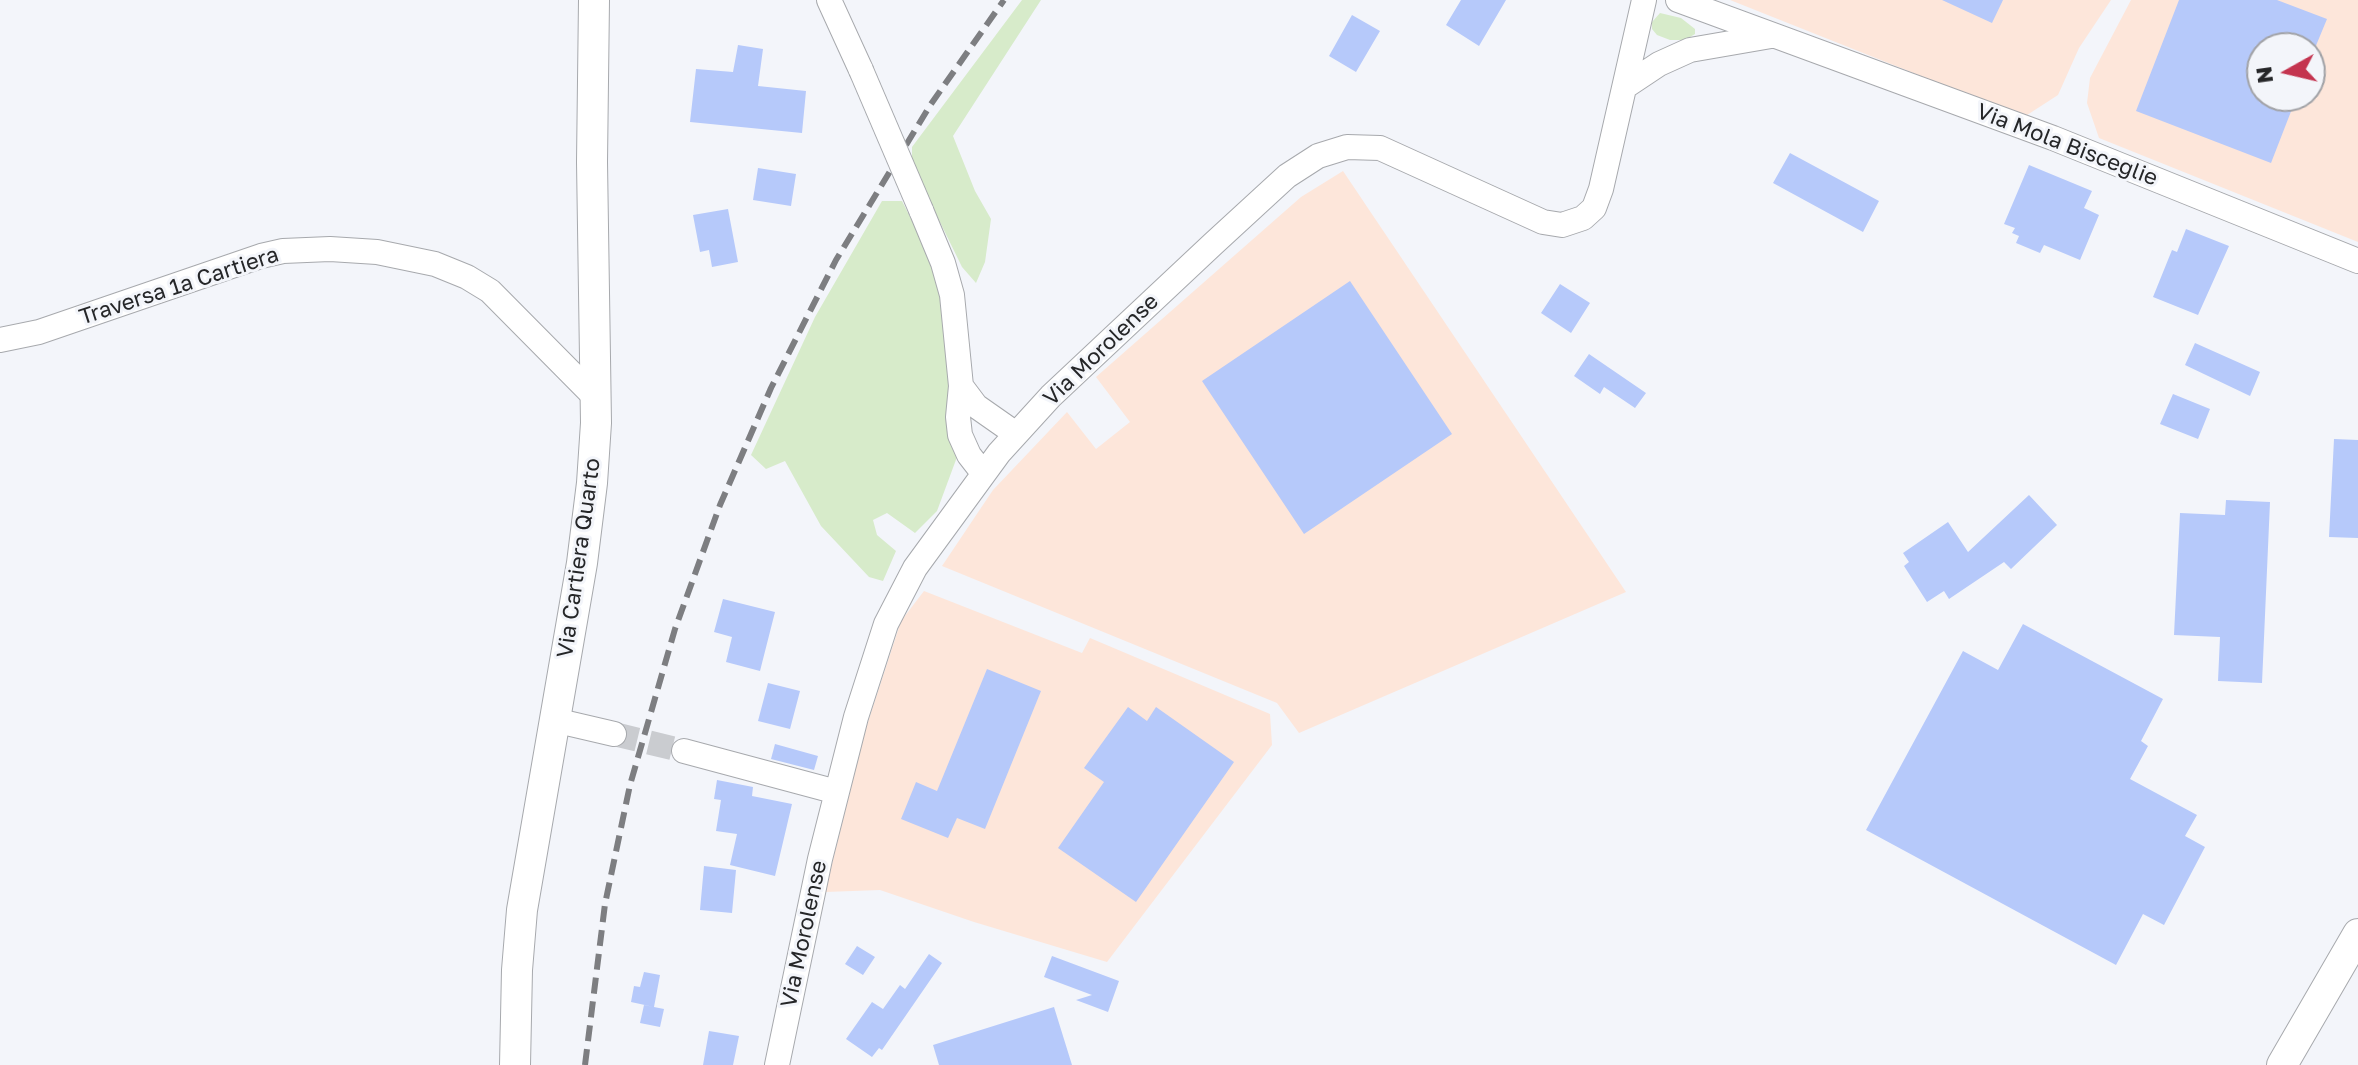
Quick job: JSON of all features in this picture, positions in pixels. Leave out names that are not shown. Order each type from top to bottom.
[{"type":"street","name":"Via Cartiera Quarto","points":[[515,1065],[521,920],[590,513],[596,398],[592,174],[594,0]]},
{"type":"street","points":[[829,0],[950,284],[961,386],[958,417],[962,441],[983,473]]},
{"type":"street","name":"Via Morolense","points":[[777,1065],[804,925],[837,792],[867,682],[890,613],[915,568],[983,473],[1051,396],[1281,181],[1299,166],[1327,153],[1357,146],[1380,148],[1543,222],[1562,225],[1577,222],[1594,208],[1601,189],[1644,0]]},
{"type":"street","name":"Via Mola Bisceglie","points":[[1678,0],[2053,138],[2358,261]]},
{"type":"street","points":[[1626,86],[1659,64],[1690,50],[1773,35]]},
{"type":"street","name":"Traversa 1ª Cartiera","points":[[0,340],[39,332],[261,256],[283,251],[330,249],[377,252],[435,264],[490,291],[596,398]]},
{"type":"street","points":[[961,386],[976,406],[1016,434]]},
{"type":"street","points":[[554,720],[614,734]]},
{"type":"street","points":[[684,751],[837,792]]},
{"type":"street","points":[[2282,1065],[2358,934]]},
{"type":"shaded area","points":[[1730,0],[2111,0],[2079,48],[2058,95],[2024,117]]},
{"type":"shaded area","points":[[2131,0],[2358,0],[2358,242],[2099,138],[2087,103],[2090,78]]},
{"type":"shaded area","points":[[1343,171],[1626,592],[1299,733],[1277,703],[942,566],[993,490],[1067,412],[1096,449],[1130,422],[1096,377],[1301,197]]},
{"type":"shaded area","points":[[924,591],[1082,653],[1090,638],[1270,714],[1272,745],[1107,962],[880,890],[825,892],[865,731],[901,621]]},
{"type":"green space","points":[[1022,0],[1041,0],[953,136],[975,191],[991,219],[985,262],[976,283],[962,267],[912,165],[912,147]]},
{"type":"green space","points":[[1660,13],[1681,18],[1695,29],[1695,34],[1685,40],[1670,40],[1657,35],[1652,29],[1652,22]]},
{"type":"green space","points":[[882,201],[902,201],[939,274],[951,332],[948,399],[957,457],[937,511],[915,533],[887,513],[873,520],[877,535],[896,551],[883,581],[869,577],[821,526],[785,461],[766,469],[751,455],[815,317]]},
{"type":"building","points":[[1461,0],[1506,0],[1479,46],[1446,25]]},
{"type":"building","points":[[1942,0],[2003,0],[1992,23]]},
{"type":"building","points":[[2179,0],[2277,0],[2327,19],[2322,32],[2246,32],[2246,112],[2291,112],[2271,163],[2136,111]]},
{"type":"building","points":[[1352,15],[1380,31],[1356,72],[1329,56]]},
{"type":"building","points":[[738,45],[763,49],[758,86],[806,91],[802,133],[690,122],[696,69],[733,72]]},
{"type":"building","points":[[1790,153],[1879,201],[1863,232],[1773,183]]},
{"type":"building","points":[[2029,165],[2092,191],[2084,208],[2099,215],[2080,260],[2044,245],[2040,253],[2016,243],[2019,236],[2012,233],[2015,228],[2004,224]]},
{"type":"building","points":[[758,168],[796,174],[791,206],[753,200]]},
{"type":"building","points":[[728,209],[738,262],[712,267],[709,250],[700,252],[693,215]]},
{"type":"building","points":[[2186,229],[2229,246],[2198,315],[2153,297],[2172,250],[2177,252]]},
{"type":"building","points":[[1350,281],[1452,434],[1304,534],[1202,381]]},
{"type":"building","points":[[1560,284],[1590,303],[1571,333],[1541,313]]},
{"type":"building","points":[[2195,343],[2260,372],[2250,396],[2185,365]]},
{"type":"building","points":[[1589,354],[1646,393],[1635,408],[1604,387],[1600,394],[1574,376]]},
{"type":"building","points":[[2173,394],[2210,409],[2198,439],[2160,424]]},
{"type":"building","points":[[2334,439],[2358,440],[2358,538],[2329,537]]},
{"type":"building","points":[[2029,495],[2057,525],[2011,569],[2004,562],[1949,599],[1944,591],[1927,602],[1904,566],[1909,562],[1903,553],[1948,522],[1968,552]]},
{"type":"building","points":[[2226,500],[2270,502],[2262,683],[2218,681],[2220,637],[2174,635],[2180,513],[2225,515]]},
{"type":"building","points":[[723,599],[775,612],[760,671],[726,662],[732,637],[714,632]]},
{"type":"building","points":[[2023,624],[2163,699],[2141,741],[2148,746],[2130,779],[2197,815],[2185,836],[2205,847],[2164,925],[2143,914],[2116,965],[1866,830],[1963,651],[1998,670]]},
{"type":"building","points":[[987,669],[1041,691],[985,829],[957,818],[948,838],[901,819],[916,782],[937,791]]},
{"type":"building","points":[[768,683],[800,691],[790,729],[758,721]]},
{"type":"building","points":[[1128,707],[1147,721],[1156,707],[1234,762],[1136,902],[1058,848],[1104,782],[1084,768]]},
{"type":"building","points":[[775,744],[818,756],[814,770],[771,759]]},
{"type":"building","points":[[717,780],[753,787],[752,796],[792,804],[775,876],[730,865],[737,834],[716,831],[721,800],[714,799]]},
{"type":"building","points":[[704,866],[736,870],[732,913],[700,910]]},
{"type":"building","points":[[857,946],[875,957],[863,975],[845,964]]},
{"type":"building","points":[[929,954],[942,963],[882,1050],[879,1048],[872,1057],[846,1039],[872,1002],[883,1009],[900,985],[905,989]]},
{"type":"building","points":[[1052,956],[1119,981],[1108,1012],[1076,1000],[1092,995],[1044,977]]},
{"type":"building","points":[[644,972],[660,975],[654,1007],[631,1002],[634,986],[640,987]]},
{"type":"building","points":[[644,1005],[664,1009],[660,1027],[640,1023]]},
{"type":"building","points":[[1054,1007],[1072,1065],[939,1065],[933,1045]]},
{"type":"building","points":[[709,1031],[739,1036],[733,1065],[703,1065]]},
{"type":"tunnel","points":[[614,734],[684,751]]},
{"type":"railway","points":[[585,1065],[605,904],[630,785],[675,629],[720,505],[771,388],[836,260],[931,104],[1004,0]]}]
